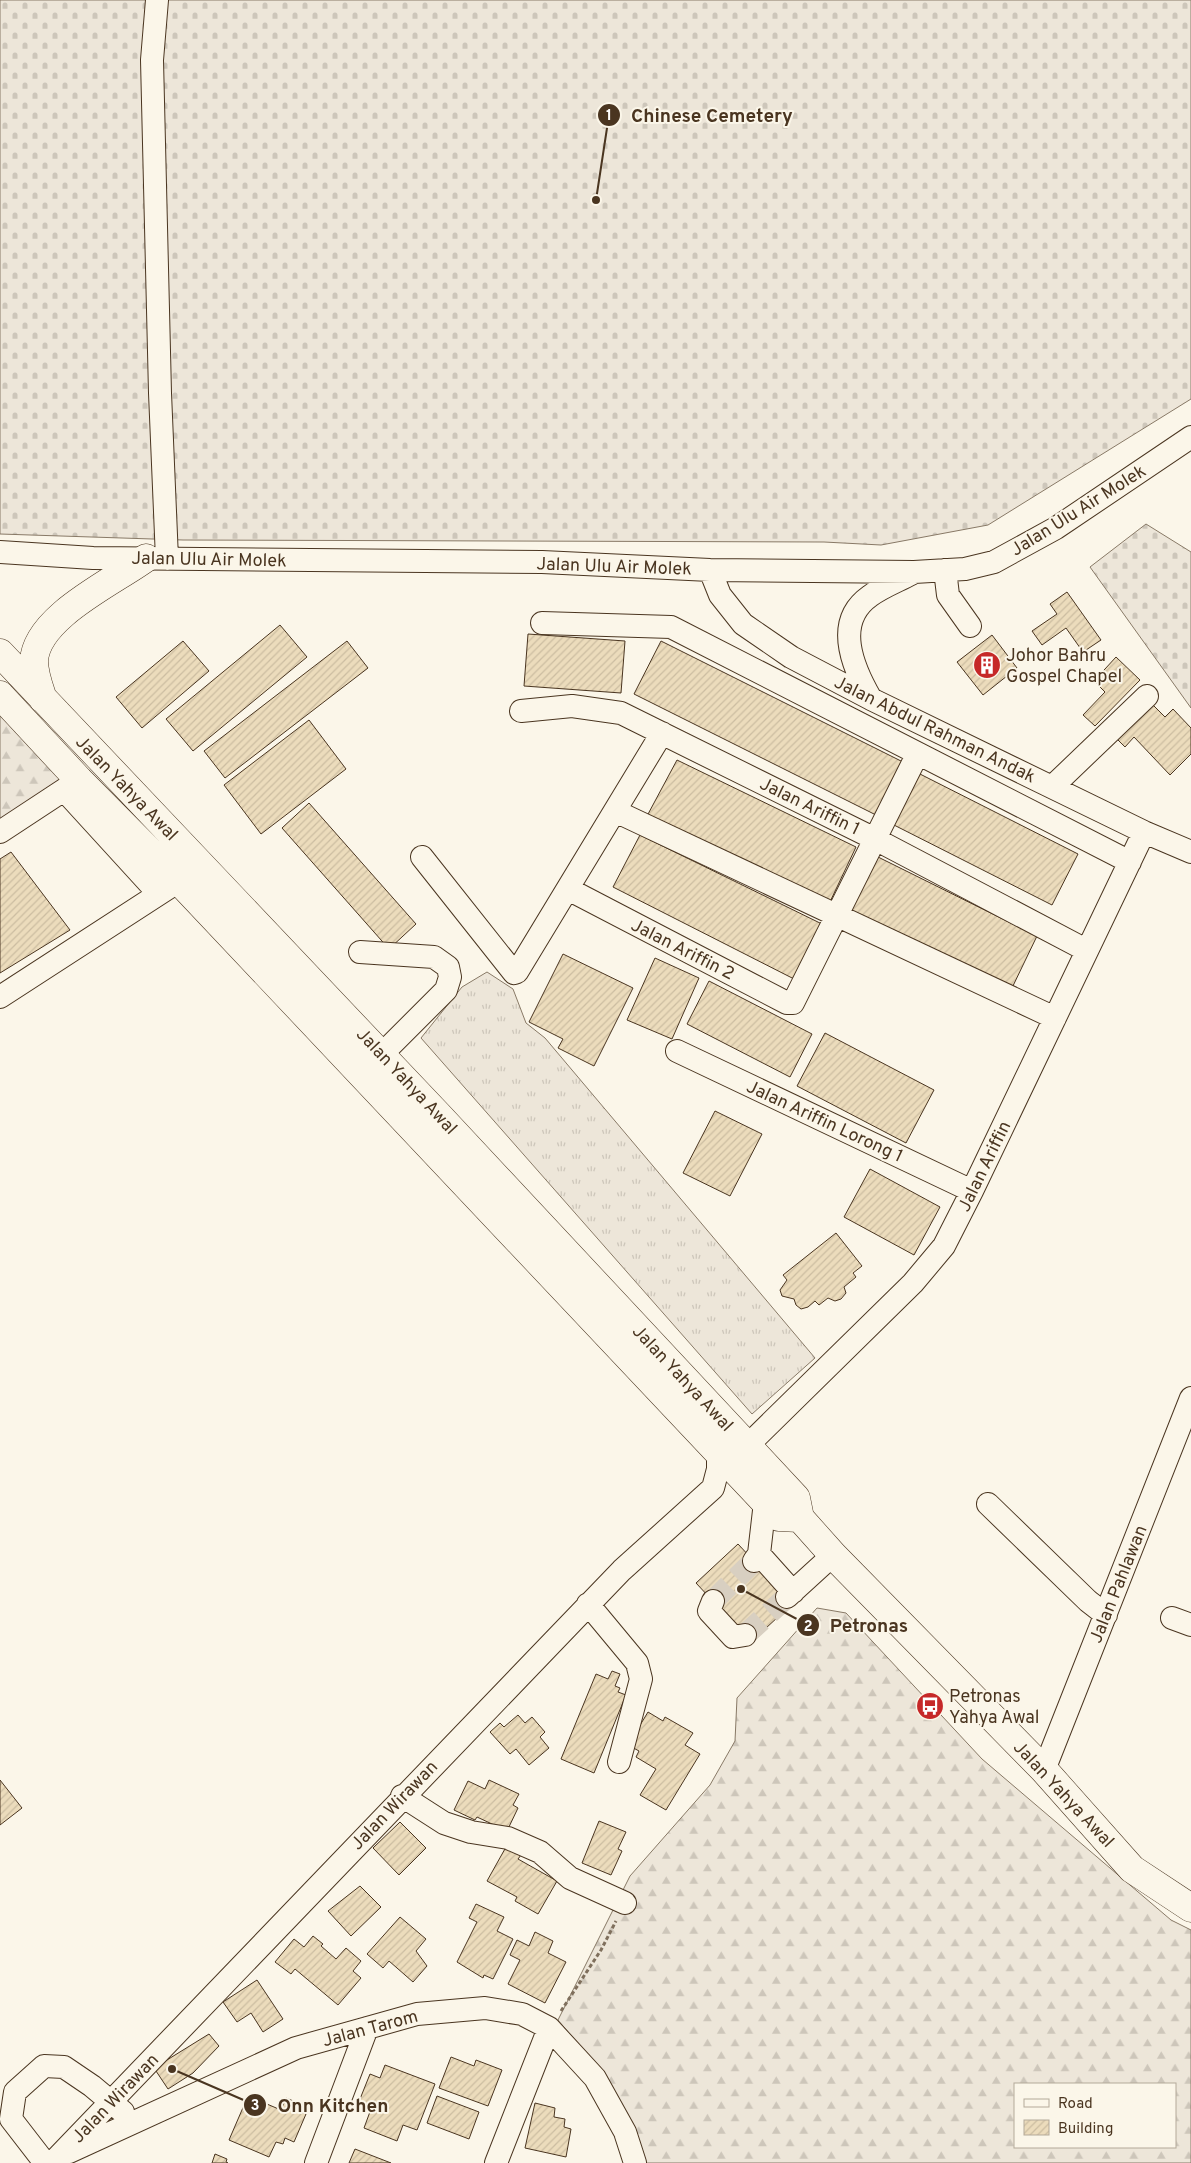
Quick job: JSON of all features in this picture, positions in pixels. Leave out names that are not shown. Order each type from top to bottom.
[{"type":"main road","points":[[43,700],[35,672],[34,660],[38,644],[49,628],[61,614],[156,558]]},
{"type":"main road","name":"Jalan Yahya Awal","points":[[0,654],[381,1055],[796,1498],[800,1518],[833,1555],[1044,1770],[1132,1869],[1191,1908]]},
{"type":"main road","name":"Jalan Yahya Awal","points":[[0,695],[58,794],[155,896],[718,1452],[779,1517],[800,1518]]},
{"type":"street","points":[[156,558],[160,393],[152,60],[157,0]]},
{"type":"street","name":"Jalan Ulu Air Molek","points":[[0,552],[156,558],[542,562],[710,570],[914,572],[965,569],[994,562],[1056,528],[1191,437]]},
{"type":"street","name":"Jalan Abdul Rahman Andak","points":[[710,570],[720,596],[750,630],[791,657],[871,699],[1144,832],[1191,852]]},
{"type":"street","points":[[945,570],[948,595],[970,626]]},
{"type":"street","points":[[871,699],[858,677],[851,656],[848,636],[855,610],[870,596],[914,572]]},
{"type":"street","points":[[542,623],[671,627],[1130,862]]},
{"type":"street","points":[[1052,786],[1147,696]]},
{"type":"street","name":"Jalan Ariffin 1","points":[[521,711],[572,706],[621,713],[875,839],[1086,950]]},
{"type":"street","points":[[422,857],[514,973],[520,970],[662,733]]},
{"type":"street","points":[[837,916],[917,754]]},
{"type":"street","points":[[0,832],[58,794]]},
{"type":"street","points":[[615,811],[1055,1018]]},
{"type":"street","name":"Jalan Ariffin","points":[[747,1446],[913,1283],[944,1246],[1144,832]]},
{"type":"street","name":"Jalan Ariffin 2","points":[[568,889],[787,1003],[793,1002],[797,998],[837,916]]},
{"type":"street","points":[[0,998],[155,896]]},
{"type":"street","points":[[360,952],[434,957],[443,962],[449,972],[450,978],[446,990],[381,1055]]},
{"type":"street","name":"Jalan Ariffin Lorong 1","points":[[677,1051],[972,1191]]},
{"type":"street","name":"Jalan Pahlawan","points":[[1044,1770],[1191,1398]]},
{"type":"street","points":[[718,1452],[718,1469],[713,1488],[731,1486],[760,1497],[756,1558],[790,1594],[833,1555]]},
{"type":"street","name":"Jalan Wirawan","points":[[52,2161],[112,2102],[402,1796],[588,1604],[622,1570],[713,1488]]},
{"type":"street","points":[[988,1504],[1088,1601],[1106,1615]]},
{"type":"street","points":[[713,1601],[709,1611],[733,1637],[744,1635]]},
{"type":"street","points":[[588,1604],[637,1663],[641,1679],[619,1762]]},
{"type":"street","points":[[402,1796],[444,1823],[471,1832],[508,1838],[540,1852],[570,1878],[625,1903]]},
{"type":"street","name":"Jalan Tarom","points":[[52,2161],[296,2048],[417,2014],[485,2008],[522,2014],[550,2028],[595,2078],[625,2132],[635,2163]]},
{"type":"street","points":[[316,2163],[367,2028]]},
{"type":"street","points":[[496,2163],[550,2028]]},
{"type":"street","points":[[52,2161],[11,2119],[15,2092],[44,2066],[64,2067],[128,2116],[142,2120]]},
{"type":"path","points":[[550,2028],[601,1950],[625,1903]]},
{"type":"green space","points":[[0,0],[1191,0],[1191,399],[988,525],[881,545],[824,542],[183,540],[0,534]]},
{"type":"green space","points":[[1146,524],[1191,552],[1191,708],[1090,567]]},
{"type":"green space","points":[[0,706],[70,782],[0,821]]},
{"type":"green space","points":[[487,972],[513,989],[526,1023],[545,1038],[815,1358],[752,1414],[421,1038],[462,987]]},
{"type":"green space","points":[[817,1608],[846,1613],[982,1759],[1171,1920],[1191,1930],[1191,2163],[640,2163],[593,2062],[558,2020],[630,1876],[710,1785],[735,1741],[737,1698]]},
{"type":"building","points":[[1067,592],[1101,640],[1083,652],[1066,628],[1042,645],[1032,631],[1057,614],[1050,604]]},
{"type":"building","points":[[280,625],[307,657],[193,751],[166,719]]},
{"type":"building","points":[[528,634],[625,641],[621,693],[524,686]]},
{"type":"building","name":"Johor Bahru Gospel Chapel","points":[[992,635],[1017,668],[983,695],[957,662]]},
{"type":"building","points":[[183,641],[209,671],[142,728],[116,697]]},
{"type":"building","points":[[347,641],[368,668],[225,778],[204,751]]},
{"type":"building","points":[[661,641],[903,762],[876,815],[634,694]]},
{"type":"building","points":[[1116,657],[1140,680],[1095,726],[1083,715],[1105,692],[1094,681]]},
{"type":"building","points":[[1149,701],[1165,717],[1173,709],[1191,728],[1191,754],[1170,775],[1134,737],[1125,747],[1113,735]]},
{"type":"building","points":[[309,720],[346,769],[261,834],[224,785]]},
{"type":"building","points":[[677,760],[856,847],[828,906],[647,816]]},
{"type":"building","points":[[916,772],[1078,854],[1052,905],[890,823]]},
{"type":"building","points":[[309,803],[416,924],[389,949],[282,828]]},
{"type":"building","points":[[640,835],[824,925],[798,981],[613,887]]},
{"type":"building","points":[[11,852],[70,930],[0,973],[0,859]]},
{"type":"building","points":[[874,855],[1037,936],[1011,990],[847,909]]},
{"type":"building","points":[[563,954],[633,988],[594,1066],[558,1048],[563,1039],[529,1022]]},
{"type":"building","points":[[655,958],[699,978],[672,1039],[627,1020]]},
{"type":"building","points":[[709,981],[812,1034],[790,1077],[687,1024]]},
{"type":"building","points":[[825,1033],[934,1090],[906,1143],[797,1086]]},
{"type":"building","points":[[715,1111],[762,1134],[730,1196],[683,1173]]},
{"type":"building","points":[[870,1169],[940,1207],[914,1255],[844,1217]]},
{"type":"building","points":[[836,1233],[862,1266],[853,1273],[856,1277],[844,1287],[846,1293],[841,1299],[835,1301],[828,1298],[819,1305],[815,1301],[808,1307],[801,1309],[796,1305],[794,1299],[782,1296],[780,1290],[787,1280],[783,1275]]},
{"type":"building","points":[[738,1544],[793,1603],[751,1642],[696,1583]]},
{"type":"building","points":[[612,1671],[620,1674],[615,1686],[620,1688],[618,1692],[626,1695],[594,1773],[561,1759],[596,1674],[608,1679]]},
{"type":"building","points":[[648,1712],[663,1721],[665,1717],[693,1733],[685,1745],[700,1754],[666,1810],[640,1795],[656,1769],[636,1757],[639,1751],[628,1745]]},
{"type":"building","points":[[518,1715],[525,1723],[532,1717],[545,1732],[540,1737],[549,1748],[529,1765],[516,1749],[510,1754],[490,1732],[500,1723],[504,1727]]},
{"type":"building","points":[[0,1780],[22,1808],[0,1825]]},
{"type":"building","points":[[489,1780],[519,1794],[513,1805],[518,1808],[507,1831],[477,1817],[475,1820],[454,1810],[468,1781],[485,1789]]},
{"type":"building","points":[[599,1821],[626,1832],[618,1849],[622,1851],[611,1875],[582,1863]]},
{"type":"building","points":[[400,1822],[426,1848],[399,1875],[373,1848]]},
{"type":"building","points":[[506,1847],[521,1855],[518,1859],[557,1881],[538,1914],[515,1901],[517,1897],[487,1881]]},
{"type":"building","points":[[360,1886],[381,1907],[351,1936],[328,1911]]},
{"type":"building","points":[[476,1904],[504,1917],[497,1931],[513,1939],[493,1979],[484,1975],[483,1978],[457,1962],[477,1922],[469,1918]]},
{"type":"building","points":[[400,1917],[426,1939],[416,1951],[427,1966],[413,1982],[389,1961],[383,1968],[367,1954]]},
{"type":"building","points":[[535,1932],[553,1941],[548,1953],[566,1962],[545,2003],[508,1984],[520,1960],[510,1955],[517,1940],[529,1946]]},
{"type":"building","points":[[313,1936],[336,1959],[346,1948],[361,1961],[353,1971],[361,1978],[338,2005],[295,1969],[291,1974],[275,1962],[294,1939],[304,1947]]},
{"type":"building","points":[[257,1980],[283,2019],[263,2032],[251,2013],[237,2022],[223,2002]]},
{"type":"building","points":[[209,2034],[219,2046],[193,2073],[168,2089],[154,2068]]},
{"type":"building","points":[[451,2057],[474,2066],[476,2060],[502,2070],[488,2106],[439,2088]]},
{"type":"building","points":[[385,2065],[435,2084],[417,2130],[403,2125],[397,2141],[364,2128],[371,2109],[358,2104],[370,2074],[380,2078]]},
{"type":"building","points":[[248,2096],[281,2110],[286,2098],[303,2105],[301,2112],[306,2114],[294,2142],[285,2138],[283,2144],[276,2142],[269,2157],[229,2140]]},
{"type":"building","points":[[437,2096],[479,2112],[469,2139],[427,2123]]},
{"type":"building","points":[[535,2103],[555,2108],[554,2117],[565,2119],[564,2127],[571,2129],[566,2157],[525,2148]]},
{"type":"building","points":[[355,2149],[391,2163],[349,2163]]},
{"type":"building","points":[[215,2154],[227,2159],[226,2162],[228,2163],[212,2163]]},
{"type":"tunnel","points":[[713,1601],[754,1561]]},
{"type":"tunnel","points":[[745,1635],[787,1597]]},
{"type":"place","name":"Chinese Cemetery","points":[[596,200]]},
{"type":"place","name":"Johor Bahru Gospel Chapel","points":[[987,665]]},
{"type":"place","name":"Petronas","points":[[741,1589]]},
{"type":"place","name":"Petronas Yahya Awal","points":[[930,1706]]},
{"type":"place","name":"Onn Kitchen","points":[[172,2069]]}]
